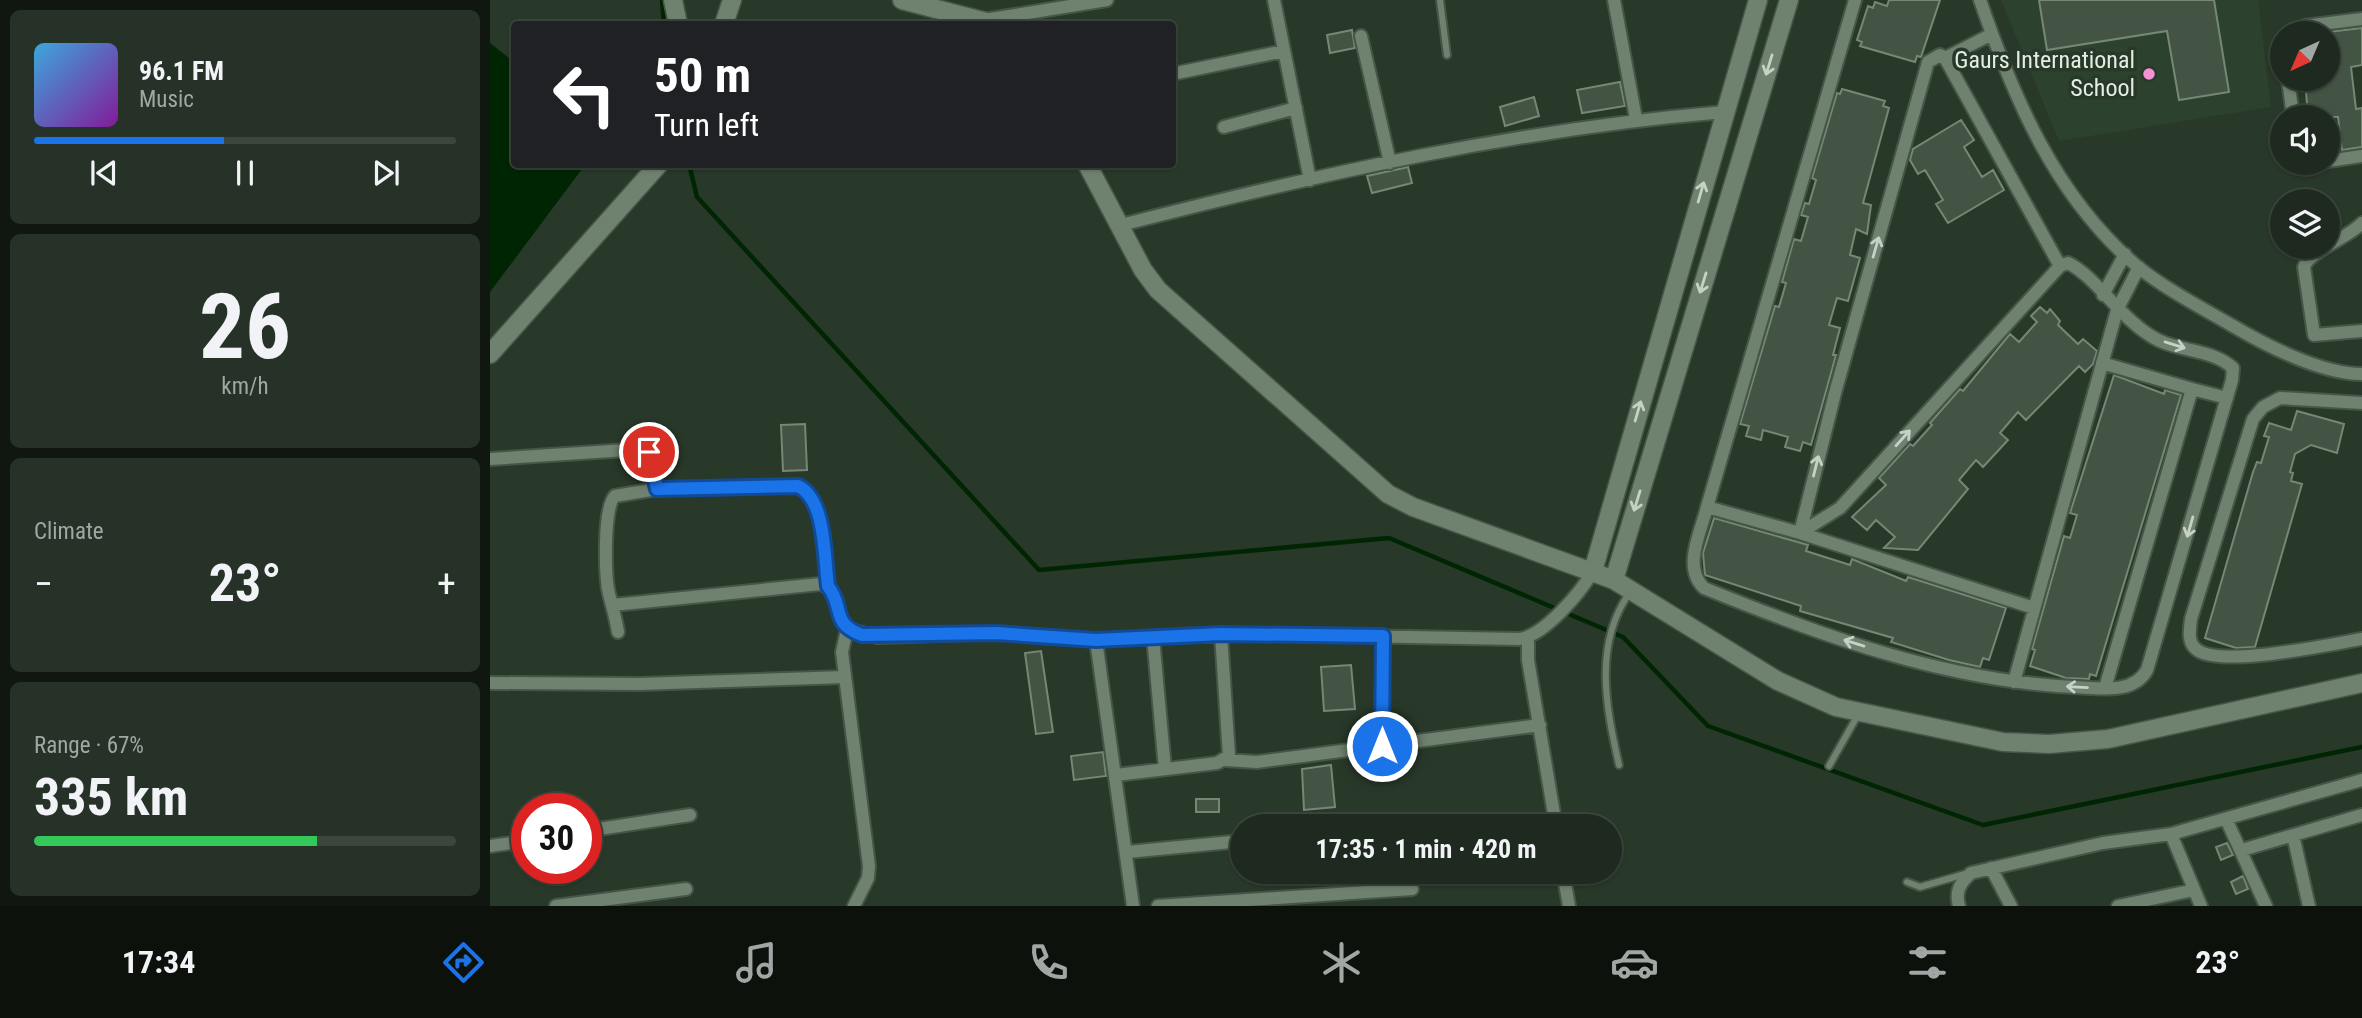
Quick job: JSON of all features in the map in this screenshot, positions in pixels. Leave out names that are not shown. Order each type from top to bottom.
[{"type":"street","points":[[673,0],[677,21]]},
{"type":"street","points":[[725,21],[732,0]]},
{"type":"street","points":[[902,0],[985,21]]},
{"type":"street","points":[[994,21],[1107,0]]},
{"type":"street","points":[[1274,0],[1310,180]]},
{"type":"street","points":[[1614,0],[1636,120]]},
{"type":"street","points":[[846,629],[877,637],[996,633],[1096,640],[1221,634],[1528,638],[1583,589],[1593,571],[1758,0]]},
{"type":"street","points":[[1614,580],[1789,0]]},
{"type":"street","points":[[1800,533],[1840,508],[2060,266],[2068,263],[2073,265],[2117,310],[2158,340],[2226,362],[2233,368],[2227,398],[2147,670],[2134,684],[2105,688],[2014,682],[1907,659],[1826,635],[1704,587],[1693,572],[1692,563],[1855,0]]},
{"type":"street","points":[[1980,0],[2004,68],[2055,172],[2080,208],[2125,254],[2139,267],[2269,347],[2318,364],[2362,374]]},
{"type":"street","points":[[2340,22],[2362,19]]},
{"type":"street","points":[[1945,58],[1992,34]]},
{"type":"street","points":[[1361,36],[1390,163]]},
{"type":"street","points":[[1176,73],[1284,51]]},
{"type":"street","points":[[1800,533],[1835,393],[1928,62],[1940,55],[1945,58],[2060,266]]},
{"type":"street","points":[[1224,127],[1296,108]]},
{"type":"street","points":[[1121,226],[1310,180],[1566,128],[1724,112]]},
{"type":"street","points":[[2340,159],[2362,156]]},
{"type":"street","points":[[490,355],[655,168]]},
{"type":"street","points":[[1089,168],[1143,270],[1175,308],[1388,494],[1413,507],[1614,580],[1778,681],[1814,699],[1860,712],[2003,742],[2049,744],[2108,738],[2362,684]]},
{"type":"street","points":[[2362,223],[2345,238],[2311,256],[2304,267],[2314,335],[2362,331]]},
{"type":"street","points":[[2103,295],[2125,254]]},
{"type":"street","points":[[2014,682],[2117,310],[2139,267]]},
{"type":"street","points":[[2102,363],[2227,398]]},
{"type":"street","points":[[2105,688],[2192,389]]},
{"type":"street","points":[[2362,403],[2280,398],[2263,407],[2253,419],[2195,606],[2189,636],[2193,648],[2204,654],[2220,656],[2278,653],[2362,639]]},
{"type":"street","points":[[490,459],[642,449],[652,457],[657,489]]},
{"type":"street","points":[[618,632],[608,586],[608,505],[615,496],[657,489],[798,486],[808,490],[817,503],[828,586],[834,594],[839,617],[846,629],[842,652],[869,866],[868,878],[854,906]]},
{"type":"street","points":[[1707,507],[1800,533],[2034,608]]},
{"type":"street","points":[[613,605],[811,584],[828,586]]},
{"type":"street","points":[[1221,634],[1231,749],[1225,760]]},
{"type":"street","points":[[1382,746],[1383,636]]},
{"type":"street","points":[[1153,637],[1165,769]]},
{"type":"street","points":[[1528,638],[1528,660],[1554,814]]},
{"type":"street","points":[[1096,640],[1133,906]]},
{"type":"street","points":[[490,682],[640,684],[845,677]]},
{"type":"street","points":[[1116,775],[1225,760],[1257,762],[1540,725]]},
{"type":"street","points":[[1959,906],[1956,897],[1959,884],[1970,873],[2123,839],[2171,834],[2362,780]]},
{"type":"street","points":[[602,829],[690,815]]},
{"type":"street","points":[[2242,850],[2362,815]]},
{"type":"street","points":[[2226,819],[2266,906]]},
{"type":"street","points":[[2171,834],[2201,906]]},
{"type":"street","points":[[2293,835],[2309,906]]},
{"type":"street","points":[[1127,852],[1230,842]]},
{"type":"street","points":[[490,846],[511,843]]},
{"type":"street","points":[[1991,868],[2011,906]]},
{"type":"street","points":[[1565,884],[1569,906]]},
{"type":"street","points":[[1158,906],[1412,889]]},
{"type":"street","points":[[556,906],[686,890]]},
{"type":"street","points":[[2118,906],[2194,890]]},
{"type":"lane","points":[[1440,0],[1447,55]]},
{"type":"lane","points":[[1619,765],[1606,682],[1606,644],[1615,613],[1630,591]]},
{"type":"lane","points":[[1829,766],[1860,712]]},
{"type":"lane","points":[[1907,882],[1920,887],[1970,873]]},
{"type":"shaded area","name":"Gaurs International School","points":[[2001,0],[2258,0],[2270,107],[2059,141]]},
{"type":"shaded area","points":[[490,43],[511,60],[511,168],[583,168],[490,292]]},
{"type":"building","points":[[1889,0],[1940,0],[1921,57],[1917,56],[1915,62],[1860,46],[1862,42],[1857,40],[1868,6],[1873,8],[1875,2],[1887,6]]},
{"type":"building","points":[[2039,0],[2214,0],[2229,92],[2179,100],[2167,31],[2047,50]]},
{"type":"building","points":[[2362,28],[2362,65],[2351,67],[2356,109],[2362,108],[2362,147],[2342,150],[2340,105],[2307,105],[2306,91],[2340,91],[2340,31]]},
{"type":"building","points":[[1352,30],[1355,48],[1330,53],[1327,35]]},
{"type":"building","points":[[1620,82],[1625,106],[1582,113],[1577,90]]},
{"type":"building","points":[[1842,89],[1885,101],[1883,106],[1889,108],[1863,203],[1871,205],[1867,234],[1856,229],[1850,255],[1860,258],[1848,301],[1837,298],[1829,325],[1840,328],[1833,355],[1836,355],[1811,445],[1803,442],[1800,451],[1785,447],[1788,437],[1763,430],[1761,440],[1746,436],[1749,426],[1740,424],[1775,306],[1779,307],[1786,283],[1782,282],[1794,239],[1801,241],[1808,217],[1801,215],[1805,203],[1809,204],[1816,180],[1812,178],[1837,93],[1840,94]]},
{"type":"building","points":[[1534,97],[1539,116],[1505,126],[1500,107]]},
{"type":"building","points":[[1961,120],[1974,140],[1964,147],[1982,177],[1993,170],[2004,190],[1948,223],[1936,204],[1943,200],[1925,170],[1918,174],[1910,160],[1913,149]]},
{"type":"building","points":[[1408,167],[1412,183],[1372,193],[1367,176]]},
{"type":"building","points":[[2040,307],[2047,313],[2050,309],[2060,321],[2058,325],[2078,344],[2083,339],[2097,351],[2093,364],[2085,372],[2079,366],[2026,420],[2018,412],[2000,433],[2008,440],[1983,467],[1976,460],[1959,480],[1968,489],[1918,550],[1884,548],[1895,537],[1876,520],[1867,530],[1852,517],[1886,485],[1879,478],[1910,444],[1913,446],[1932,425],[1930,423],[1960,389],[1963,391],[2010,334],[2019,342],[2037,322],[2031,316]]},
{"type":"building","points":[[2114,375],[2164,394],[2165,390],[2181,395],[2096,676],[2090,674],[2089,679],[2066,678],[2030,666],[2035,650],[2032,649],[2064,536],[2070,538],[2077,515],[2070,513]]},
{"type":"building","points":[[2297,411],[2344,424],[2337,453],[2311,445],[2295,454],[2290,472],[2293,473],[2291,481],[2302,484],[2255,647],[2236,648],[2205,638],[2253,472],[2257,462],[2261,463],[2269,437],[2264,436],[2269,423],[2291,430]]},
{"type":"building","points":[[805,424],[807,470],[783,471],[781,425]]},
{"type":"building","points":[[1714,518],[1808,545],[1806,551],[1850,565],[1852,559],[1906,581],[1908,577],[2006,608],[1989,660],[1983,658],[1980,667],[1949,660],[1891,642],[1893,638],[1800,611],[1801,606],[1705,575],[1703,553]]},
{"type":"building","points":[[1041,651],[1053,732],[1036,734],[1025,653]]},
{"type":"building","points":[[1351,665],[1355,709],[1324,711],[1321,667]]},
{"type":"building","points":[[1103,752],[1106,776],[1074,780],[1071,756]]},
{"type":"building","points":[[1331,765],[1335,807],[1304,810],[1302,769]]},
{"type":"building","points":[[1196,799],[1219,799],[1219,812],[1196,812]]},
{"type":"building","points":[[2227,843],[2233,855],[2221,860],[2216,847]]},
{"type":"building","points":[[2243,876],[2248,889],[2236,894],[2231,882]]},
{"type":"waterway","points":[[662,0],[664,21]]},
{"type":"waterway","points":[[690,168],[697,197],[1039,570],[1389,538],[1623,637],[1708,726],[1983,825],[2362,747]]},
{"type":"place","name":"Gaurs International School","points":[[2149,74]]},
{"type":"route","points":[[649,452],[657,489],[798,486],[808,490],[817,503],[828,586],[834,594],[839,617],[846,629],[862,635],[877,637],[996,633],[1071,636],[1096,640],[1221,634],[1383,636],[1382,746]]}]
